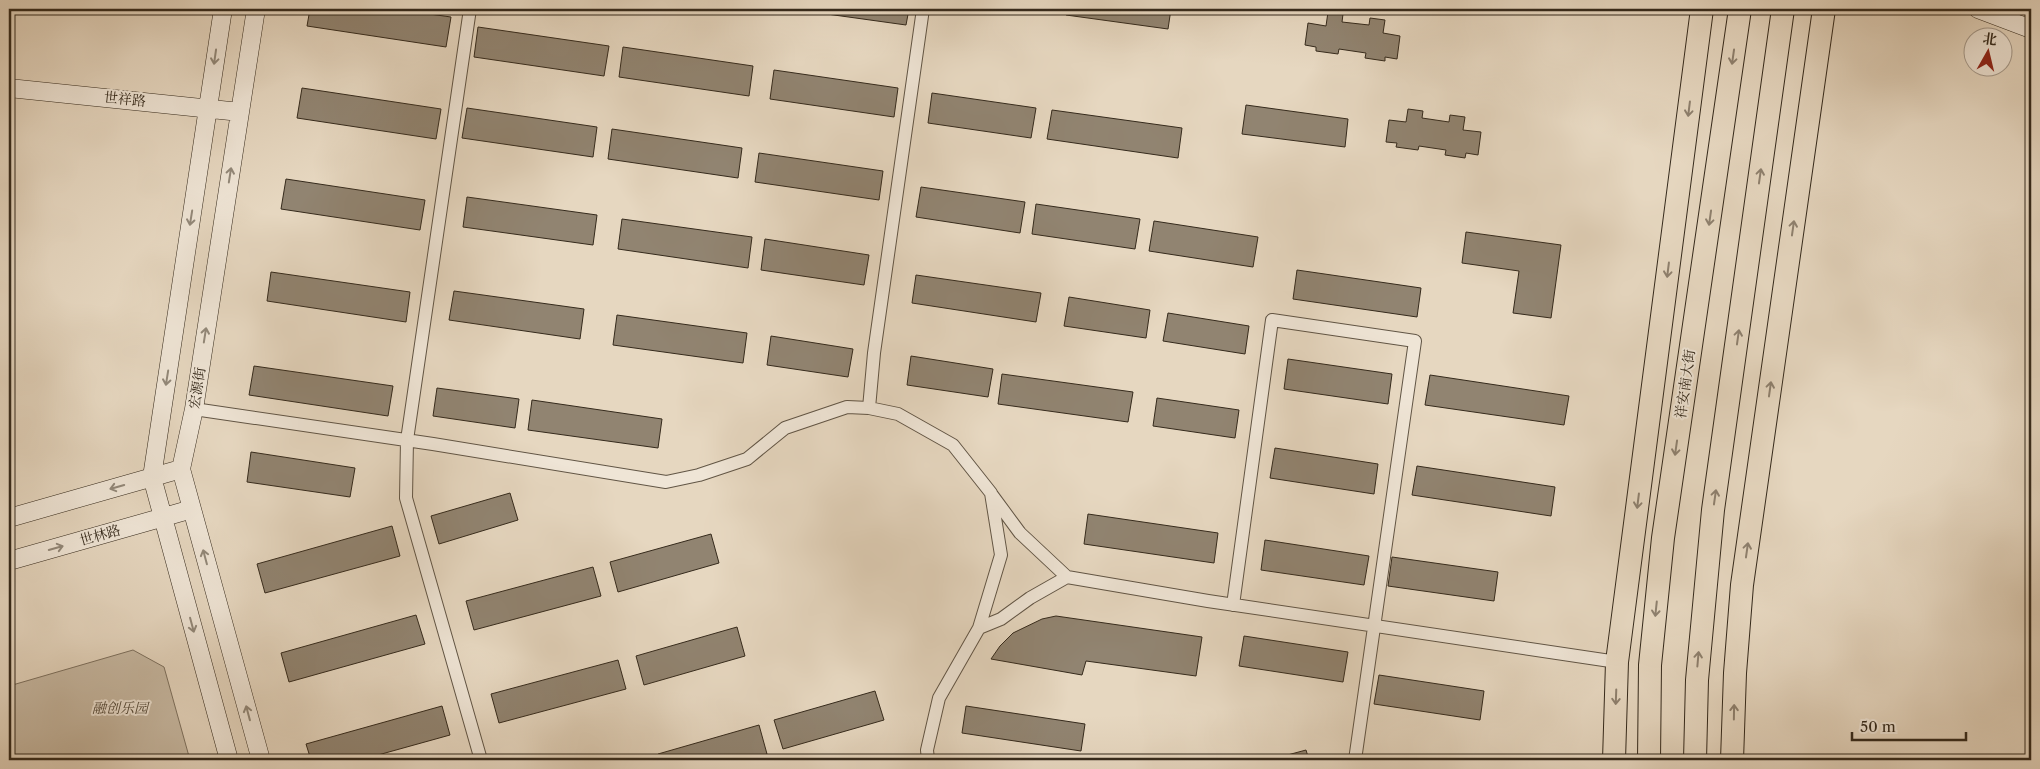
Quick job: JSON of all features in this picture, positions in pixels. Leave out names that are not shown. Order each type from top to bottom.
[{"type":"highway","points":[[1614,760],[1617,662],[1702,9]]},
{"type":"highway","name":"祥安南大街","points":[[1649,760],[1650,665],[1663,538],[1740,9]]},
{"type":"highway","points":[[1695,760],[1697,680],[1713,510],[1783,9]]},
{"type":"highway","points":[[1732,760],[1735,673],[1742,585],[1824,9]]},
{"type":"main road","points":[[223,9],[152,477],[229,760]]},
{"type":"main road","name":"宏源街","points":[[256,9],[194,409],[181,469],[261,760]]},
{"type":"main road","points":[[1978,9],[2031,29]]},
{"type":"main road","name":"世祥路","points":[[9,88],[240,112]]},
{"type":"main road","points":[[9,518],[181,469]]},
{"type":"main road","name":"世林路","points":[[9,561],[192,509]]},
{"type":"street","points":[[470,9],[407,440],[406,498],[481,760]]},
{"type":"street","points":[[869,408],[877,334],[923,9]]},
{"type":"street","points":[[1233,605],[1272,320],[1415,341],[1355,760]]},
{"type":"street","points":[[194,409],[407,440],[666,482],[699,476],[747,459],[785,428],[847,407],[869,408],[898,414],[952,445],[991,493],[1020,533],[1067,577],[1233,605],[1617,662]]},
{"type":"street","points":[[928,760],[927,750],[939,698],[979,628],[1002,555],[991,493]]},
{"type":"street","points":[[979,628],[1001,619],[1030,598],[1067,577]]},
{"type":"green space","name":"融创乐园","points":[[133,650],[164,667],[190,760],[9,760],[9,686]]},
{"type":"building","points":[[310,9],[394,9],[451,17],[446,47],[307,26]]},
{"type":"building","points":[[791,9],[909,9],[906,25]]},
{"type":"building","points":[[1067,9],[1171,9],[1168,29],[1066,15]]},
{"type":"building","points":[[1328,12],[1343,14],[1342,22],[1369,25],[1370,18],[1385,20],[1383,33],[1400,36],[1397,59],[1385,57],[1385,61],[1365,58],[1366,53],[1339,49],[1338,54],[1316,51],[1316,47],[1305,45],[1308,23],[1326,26]]},
{"type":"building","points":[[478,27],[609,46],[604,76],[474,57]]},
{"type":"building","points":[[623,47],[753,66],[749,96],[619,77]]},
{"type":"building","points":[[774,70],[898,88],[894,117],[770,99]]},
{"type":"building","points":[[302,88],[441,109],[436,139],[297,118]]},
{"type":"building","points":[[932,93],[1036,108],[1031,138],[928,123]]},
{"type":"building","points":[[1246,105],[1348,119],[1345,147],[1242,134]]},
{"type":"building","points":[[467,108],[597,127],[593,157],[462,138]]},
{"type":"building","points":[[1408,109],[1423,111],[1422,118],[1449,122],[1450,115],[1465,117],[1463,130],[1481,132],[1478,155],[1466,153],[1465,158],[1445,155],[1446,150],[1419,146],[1418,150],[1396,147],[1397,143],[1386,142],[1389,120],[1406,122]]},
{"type":"building","points":[[1052,110],[1182,128],[1178,158],[1047,139]]},
{"type":"building","points":[[612,129],[742,148],[738,178],[608,159]]},
{"type":"building","points":[[759,153],[883,171],[879,200],[755,182]]},
{"type":"building","points":[[286,179],[425,200],[420,230],[281,209]]},
{"type":"building","points":[[921,187],[1025,202],[1020,233],[916,217]]},
{"type":"building","points":[[467,197],[597,215],[593,245],[463,227]]},
{"type":"building","points":[[1036,204],[1140,219],[1135,249],[1032,234]]},
{"type":"building","points":[[622,219],[752,237],[748,268],[618,249]]},
{"type":"building","points":[[1154,221],[1258,237],[1253,267],[1149,251]]},
{"type":"building","points":[[1466,232],[1561,245],[1551,318],[1513,313],[1519,271],[1462,263]]},
{"type":"building","points":[[765,239],[869,255],[864,285],[761,270]]},
{"type":"building","points":[[1297,270],[1421,288],[1417,317],[1293,299]]},
{"type":"building","points":[[271,272],[410,292],[406,322],[267,301]]},
{"type":"building","points":[[916,275],[1041,293],[1036,322],[912,303]]},
{"type":"building","points":[[454,291],[584,309],[580,339],[449,320]]},
{"type":"building","points":[[1069,297],[1150,310],[1146,338],[1064,326]]},
{"type":"building","points":[[1168,313],[1249,326],[1245,354],[1163,341]]},
{"type":"building","points":[[617,315],[747,333],[743,363],[613,345]]},
{"type":"building","points":[[771,336],[853,349],[848,377],[767,365]]},
{"type":"building","points":[[911,356],[993,369],[988,397],[907,385]]},
{"type":"building","points":[[1288,359],[1392,374],[1388,404],[1284,389]]},
{"type":"building","points":[[254,366],[393,386],[388,416],[249,395]]},
{"type":"building","points":[[1002,374],[1133,392],[1128,422],[998,404]]},
{"type":"building","points":[[1430,375],[1569,396],[1564,425],[1425,405]]},
{"type":"building","points":[[437,388],[519,399],[515,428],[433,416]]},
{"type":"building","points":[[1157,398],[1239,410],[1235,438],[1153,426]]},
{"type":"building","points":[[532,400],[662,419],[658,448],[528,430]]},
{"type":"building","points":[[1275,448],[1378,464],[1374,494],[1270,478]]},
{"type":"building","points":[[251,452],[355,468],[350,497],[247,482]]},
{"type":"building","points":[[1417,466],[1555,487],[1551,516],[1412,495]]},
{"type":"building","points":[[510,493],[518,520],[439,544],[431,516]]},
{"type":"building","points":[[1088,514],[1218,533],[1214,563],[1084,544]]},
{"type":"building","points":[[392,526],[400,556],[265,593],[257,564]]},
{"type":"building","points":[[711,534],[719,563],[618,592],[610,562]]},
{"type":"building","points":[[1265,540],[1369,556],[1364,585],[1261,570]]},
{"type":"building","points":[[1392,557],[1498,572],[1494,601],[1388,586]]},
{"type":"building","points":[[593,567],[601,596],[474,630],[466,601]]},
{"type":"building","points":[[416,615],[425,644],[289,682],[281,653]]},
{"type":"building","points":[[1056,616],[1202,637],[1196,676],[1086,661],[1082,675],[991,659],[1000,646],[1013,633],[1042,619]]},
{"type":"building","points":[[737,627],[745,656],[644,685],[636,656]]},
{"type":"building","points":[[1244,636],[1348,652],[1343,682],[1239,666]]},
{"type":"building","points":[[618,660],[626,689],[499,723],[491,694]]},
{"type":"building","points":[[1379,675],[1484,691],[1480,720],[1374,704]]},
{"type":"building","points":[[875,691],[884,720],[783,749],[774,720]]},
{"type":"building","points":[[442,706],[450,735],[360,760],[311,760],[306,744]]},
{"type":"building","points":[[966,706],[1085,724],[1081,751],[962,733]]},
{"type":"building","points":[[759,725],[767,754],[747,760],[660,760],[658,754]]},
{"type":"building","points":[[1306,750],[1309,760],[1269,760]]}]
